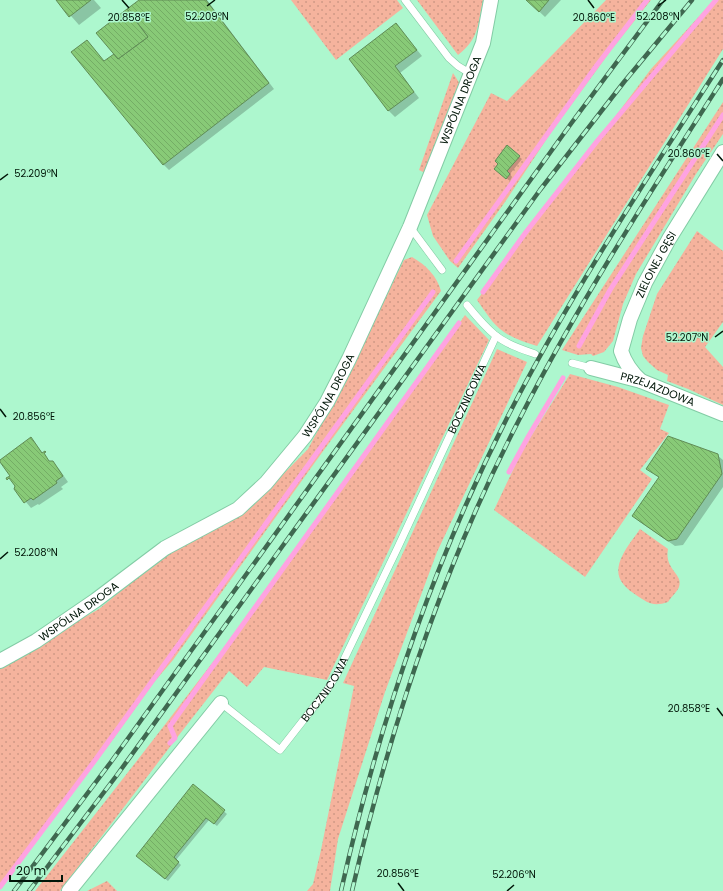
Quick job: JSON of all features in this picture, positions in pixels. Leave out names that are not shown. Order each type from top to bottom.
[{"type":"street","name":"WSPÓLNA DROGA","points":[[0,661],[36,641],[96,600],[165,548],[238,509],[266,483],[306,436],[327,402],[349,359],[410,227],[483,42],[491,0]]},
{"type":"street","name":"ZIELONEJ GĘSI","points":[[641,381],[629,367],[623,358],[621,351],[639,296],[659,256],[723,152]]},
{"type":"street","name":"PRZEJAZDOWA","points":[[591,368],[641,381],[723,414]]},
{"type":"street","name":"BOCZNICOWA","points":[[69,891],[221,703]]},
{"type":"lane","points":[[405,0],[449,58],[471,74]]},
{"type":"lane","points":[[410,227],[442,270]]},
{"type":"lane","points":[[467,305],[481,322],[496,336],[513,346],[534,354]]},
{"type":"lane","name":"BOCZNICOWA","points":[[221,703],[280,750],[326,690],[337,674],[398,547],[496,336]]},
{"type":"lane","points":[[572,363],[591,368]]},
{"type":"shaded area","points":[[291,0],[397,0],[403,8],[336,60]]},
{"type":"shaded area","points":[[417,0],[483,0],[474,37],[465,49],[458,55]]},
{"type":"shaded area","points":[[606,0],[651,0],[612,49],[550,134],[505,202],[458,268],[450,261],[433,236],[427,215],[491,93],[507,101]]},
{"type":"shaded area","points":[[714,0],[723,0],[723,49],[537,346],[520,340],[500,329],[477,300],[651,69]]},
{"type":"shaded area","points":[[453,73],[460,84],[425,173],[419,170]]},
{"type":"shaded area","points":[[723,102],[723,134],[696,174],[636,274],[623,304],[613,341],[604,352],[593,356],[591,354],[578,355],[562,350]]},
{"type":"shaded area","points":[[697,231],[723,251],[723,322],[705,347],[723,367],[723,405],[667,381],[668,375],[657,370],[648,362],[643,356],[641,348],[643,336],[657,294]]},
{"type":"shaded area","points":[[412,257],[430,271],[437,280],[441,291],[321,454],[173,660],[155,681],[106,749],[0,887],[0,665],[99,609],[163,556],[252,506],[308,449],[353,364],[404,260]]},
{"type":"shaded area","points":[[465,315],[489,340],[327,680],[264,667],[247,687],[229,671],[60,891],[35,891],[146,750],[309,535],[414,389]]},
{"type":"shaded area","points":[[497,349],[527,362],[437,552],[385,692],[338,839],[330,891],[307,891],[313,884],[321,850],[354,686],[343,683]]},
{"type":"shaded area","points":[[570,374],[618,387],[669,405],[660,429],[669,433],[640,470],[652,479],[585,577],[494,510],[522,451]]},
{"type":"shaded area","points":[[640,529],[668,549],[669,562],[680,582],[678,589],[668,602],[654,604],[647,602],[628,589],[620,578],[618,571],[619,563],[626,549]]},
{"type":"shaded area","points":[[107,881],[117,891],[87,891]]},
{"type":"building","points":[[56,0],[91,0],[69,17]]},
{"type":"building","points":[[139,0],[206,0],[269,83],[163,165],[71,52],[87,40],[104,61],[114,54],[118,59],[148,37],[127,9]]},
{"type":"building","points":[[526,0],[549,0],[539,12]]},
{"type":"building","points":[[127,9],[148,37],[118,59],[96,33]]},
{"type":"building","points":[[396,23],[417,50],[395,66],[414,92],[388,111],[349,59]]},
{"type":"building","points":[[507,145],[520,156],[507,171],[510,174],[506,179],[494,169],[498,164],[495,161]]},
{"type":"building","points":[[668,436],[718,454],[722,474],[677,539],[668,541],[632,516],[659,477],[646,469]]},
{"type":"building","points":[[31,437],[42,453],[45,451],[46,452],[44,453],[49,461],[53,461],[63,476],[56,481],[57,483],[33,500],[31,498],[24,503],[14,489],[15,486],[9,478],[7,480],[6,478],[10,476],[0,460]]},
{"type":"building","points":[[193,784],[225,810],[214,824],[206,818],[174,857],[179,862],[165,879],[136,856]]},
{"type":"waterway","points":[[456,261],[597,65],[647,0]]},
{"type":"waterway","points":[[483,292],[526,232],[598,140],[716,0]]},
{"type":"waterway","points":[[579,346],[610,290],[723,115]]},
{"type":"waterway","points":[[0,887],[93,763],[433,292]]},
{"type":"waterway","points":[[170,743],[175,738],[170,726],[459,323]]},
{"type":"waterway","points":[[509,472],[563,378]]},
{"type":"railway","points":[[14,891],[111,762],[570,125],[663,0]]},
{"type":"railway","points":[[29,891],[117,775],[540,190],[624,82],[692,0]]},
{"type":"railway","points":[[341,891],[372,769],[390,708],[431,589],[480,473],[532,370],[584,280],[723,60]]},
{"type":"railway","points":[[352,891],[383,769],[401,709],[442,591],[491,476],[542,376],[616,247],[723,79]]}]
